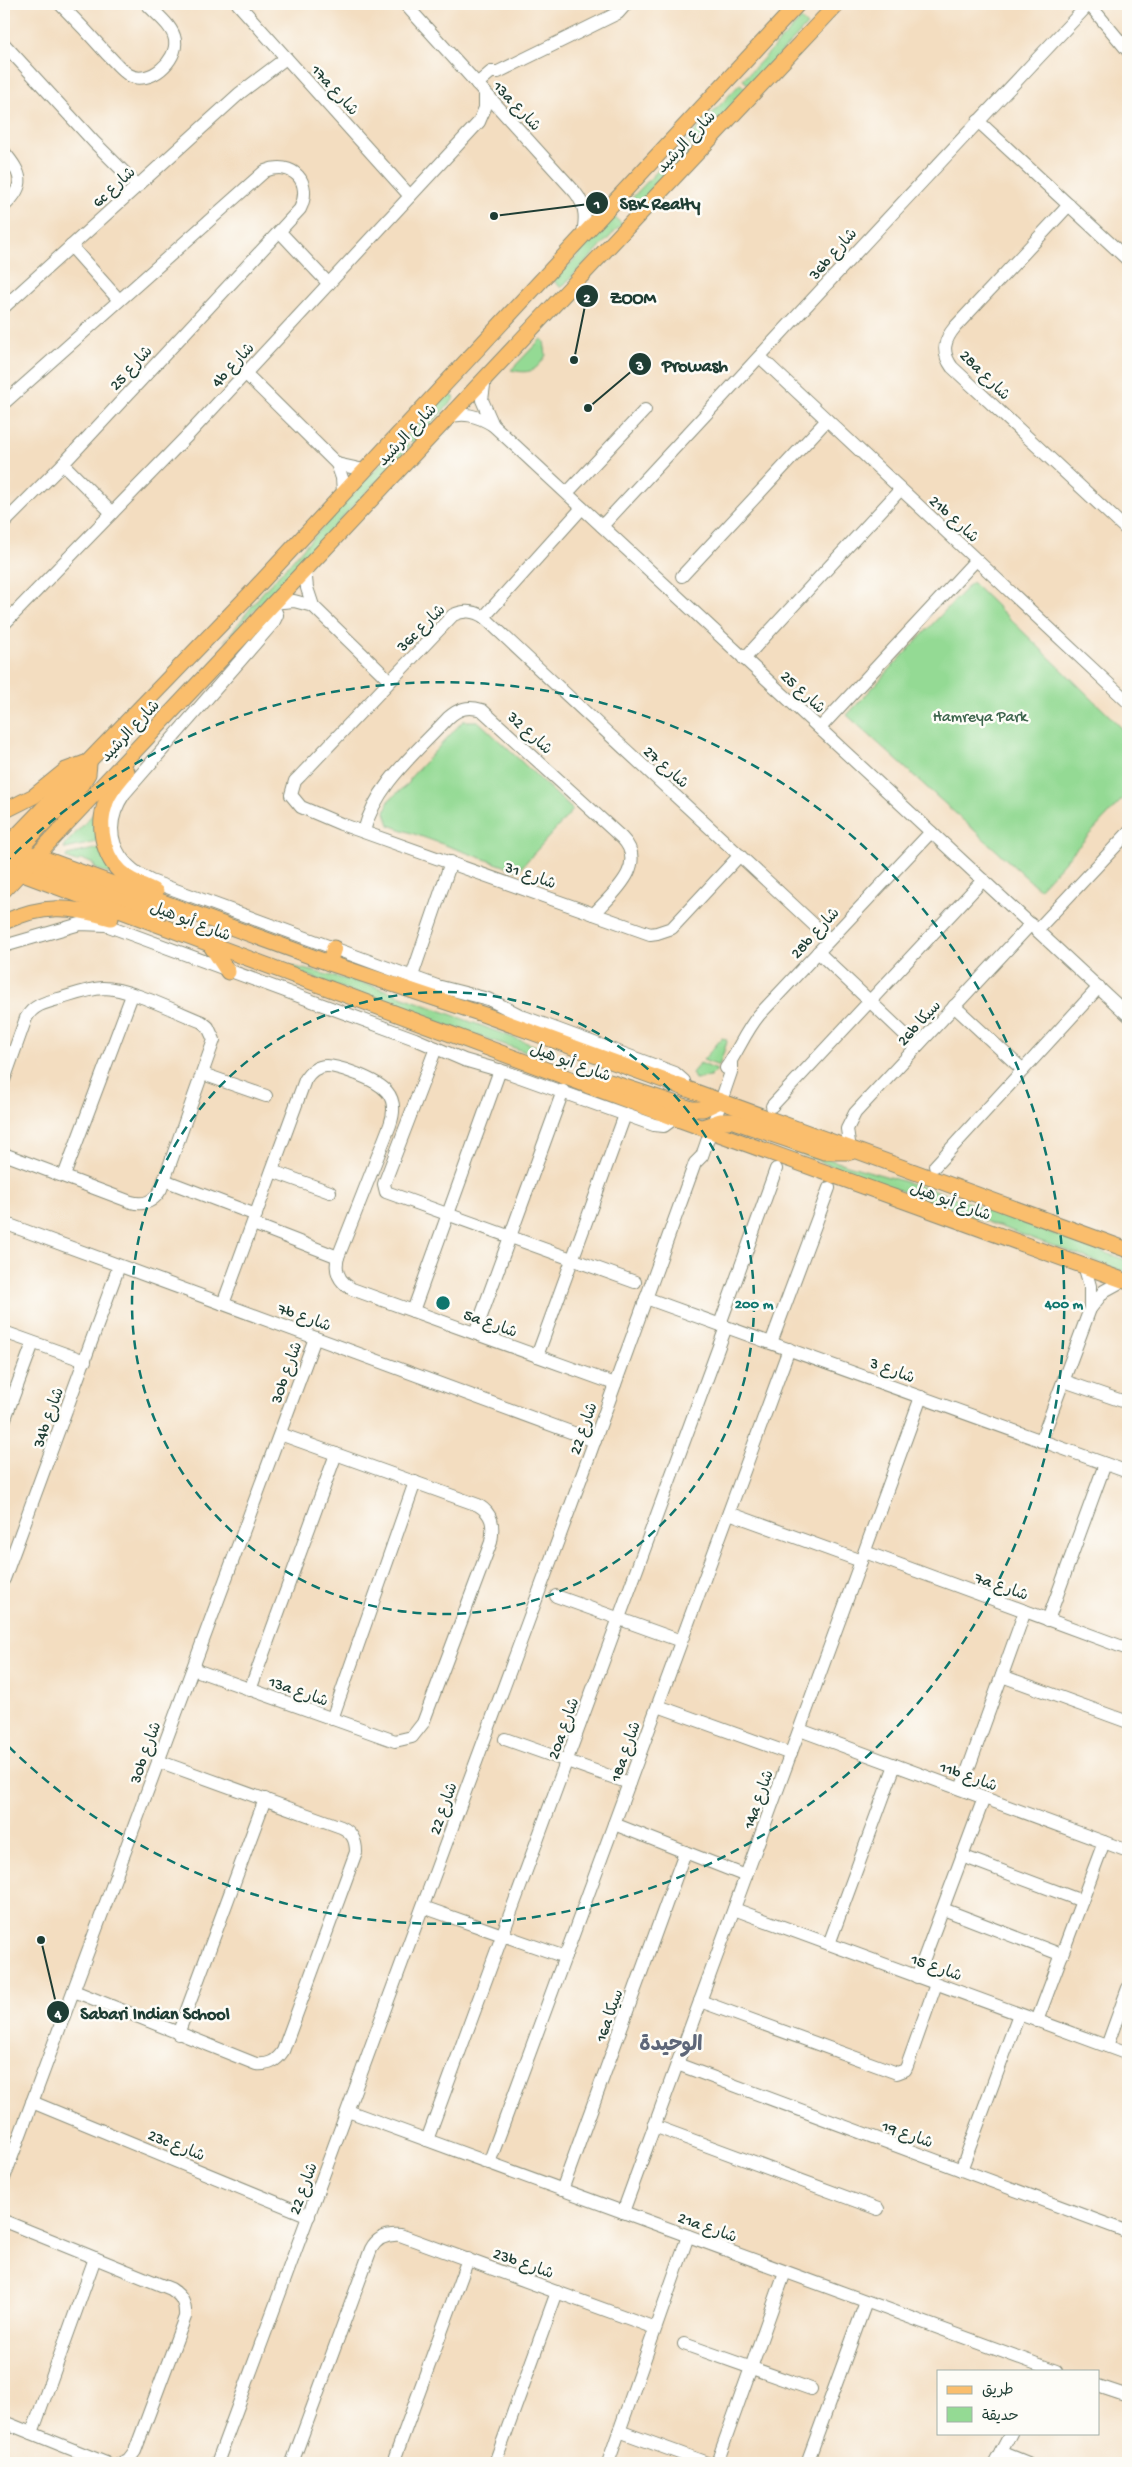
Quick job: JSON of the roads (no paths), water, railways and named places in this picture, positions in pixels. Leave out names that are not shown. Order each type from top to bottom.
[{"type":"main road","name":"شارع الرشيد","points":[[89,763],[582,238],[788,10],[798,4]]},
{"type":"main road","name":"شارع الرشيد","points":[[4,890],[445,418],[619,238],[836,4]]},
{"type":"main road","points":[[137,747],[134,761],[112,790],[106,802],[101,829],[104,843],[112,862],[119,871],[128,878],[160,894],[174,907]]},
{"type":"main road","points":[[4,811],[34,796],[73,766],[89,763],[88,774],[77,791],[7,856]]},
{"type":"main road","name":"شارع أبو هيل","points":[[7,856],[28,864]]},
{"type":"main road","name":"شارع أبو هيل","points":[[7,856],[28,864],[142,920],[676,1118],[708,1127],[1126,1281]]},
{"type":"main road","points":[[28,864],[136,908],[161,911],[174,907]]},
{"type":"main road","name":"شارع أبو هيل","points":[[174,907],[329,963],[485,1015],[686,1090],[710,1102],[853,1150],[1128,1250]]},
{"type":"main road","points":[[4,922],[18,915],[52,908],[85,910],[122,921],[142,920]]},
{"type":"main road","points":[[211,946],[228,972]]},
{"type":"main road","points":[[329,963],[334,948]]},
{"type":"main road","points":[[589,1086],[605,1081],[685,1107],[710,1102]]},
{"type":"main road","points":[[708,1127],[733,1121],[824,1152],[853,1150]]},
{"type":"street","points":[[60,4],[122,69],[135,78],[143,78],[157,72],[167,63],[175,50],[172,32],[147,4]]},
{"type":"street","name":"17a شارع","points":[[238,4],[410,196]]},
{"type":"street","name":"13a شارع","points":[[405,4],[581,200],[586,217],[582,238]]},
{"type":"street","points":[[481,89],[491,72],[498,72],[611,17],[618,13],[626,4]]},
{"type":"street","points":[[1089,4],[1128,51]]},
{"type":"street","name":"36b شارع","points":[[602,526],[760,358],[835,273],[1089,4]]},
{"type":"street","points":[[6,52],[94,142],[135,189]]},
{"type":"street","name":"6c شارع","points":[[4,306],[283,55]]},
{"type":"street","name":"4b شارع","points":[[4,624],[330,284],[479,122],[485,108],[481,89]]},
{"type":"street","points":[[479,122],[492,116],[507,117]]},
{"type":"street","points":[[978,121],[1128,260]]},
{"type":"street","points":[[4,152],[17,168],[20,182],[16,194],[4,206]]},
{"type":"street","name":"شارع 25","points":[[4,403],[265,171],[282,168],[298,176],[305,192],[300,209],[63,464],[4,523]]},
{"type":"street","name":"28a شارع","points":[[1069,205],[955,327],[946,338],[944,353],[952,367],[1128,531]]},
{"type":"street","points":[[280,232],[330,284]]},
{"type":"street","points":[[71,246],[119,300]]},
{"type":"street","name":"21b شارع","points":[[760,358],[1128,702]]},
{"type":"street","points":[[245,373],[337,464],[342,478],[343,492]]},
{"type":"street","name":"شارع 25","points":[[484,378],[482,400],[494,425],[1128,1014]]},
{"type":"street","points":[[567,493],[645,410]]},
{"type":"street","points":[[445,418],[459,414],[468,415],[494,425]]},
{"type":"street","points":[[682,576],[827,420]]},
{"type":"street","points":[[63,464],[112,513]]},
{"type":"street","points":[[337,464],[364,470]]},
{"type":"street","points":[[744,659],[900,490]]},
{"type":"street","points":[[484,616],[582,508]]},
{"type":"street","points":[[820,728],[976,560]]},
{"type":"street","points":[[305,568],[307,588],[314,606],[390,681]]},
{"type":"street","points":[[314,606],[294,601],[272,603],[277,615],[274,623],[124,794],[114,813],[112,834],[119,854],[128,867],[141,876],[437,986],[488,999],[524,1016],[675,1073],[684,1081],[686,1090]]},
{"type":"street","name":"36c شارع","points":[[291,795],[295,781],[453,615],[468,611],[484,616]]},
{"type":"street","name":"شارع 27","points":[[484,616],[829,939]]},
{"type":"street","name":"شارع 32","points":[[364,831],[368,815],[380,791],[448,718],[460,709],[467,707],[482,710],[622,838],[631,850],[633,858],[630,872],[594,914]]},
{"type":"street","name":"شارع 31","points":[[291,795],[301,807],[341,824],[642,932],[657,933],[665,931],[677,923],[740,855]]},
{"type":"street","name":"28b شارع","points":[[710,1102],[731,1072],[731,1062],[740,1041],[752,1023],[931,832]]},
{"type":"street","name":"26b سيكا","points":[[853,1150],[846,1129],[850,1120],[954,1006],[1034,927],[1126,841]]},
{"type":"street","points":[[412,976],[451,862]]},
{"type":"street","points":[[772,1106],[983,880]]},
{"type":"street","points":[[4,946],[74,925],[97,923],[464,1060],[563,1091],[626,1115],[659,1126],[676,1118]]},
{"type":"street","points":[[818,952],[917,1046]]},
{"type":"street","points":[[935,1166],[1098,987]]},
{"type":"street","points":[[4,1080],[24,1024],[32,1010],[41,1004],[101,988],[116,989],[202,1022],[208,1027],[214,1040],[164,1180],[157,1195],[146,1203],[131,1202],[4,1154]]},
{"type":"street","points":[[64,1176],[132,995]]},
{"type":"street","points":[[954,1006],[1022,1070]]},
{"type":"street","points":[[436,1048],[384,1187],[388,1194],[634,1282]]},
{"type":"street","points":[[164,1180],[254,1220],[337,1263],[393,1117],[392,1100],[376,1081],[337,1067],[319,1067],[305,1080],[272,1171],[254,1220],[223,1304]]},
{"type":"street","points":[[413,1311],[500,1070]]},
{"type":"street","points":[[202,1074],[266,1096]]},
{"type":"street","points":[[475,1333],[563,1091]]},
{"type":"street","name":"شارع 22","points":[[217,2463],[595,1441],[695,1164],[694,1153],[708,1127],[710,1102]]},
{"type":"street","points":[[537,1356],[626,1115]]},
{"type":"street","name":"20a شارع","points":[[427,2140],[504,1936],[567,1761],[723,1325],[776,1169]]},
{"type":"street","points":[[272,1171],[330,1192]]},
{"type":"street","points":[[771,1343],[829,1188]]},
{"type":"street","name":"7b شارع","points":[[4,1223],[595,1441]]},
{"type":"street","name":"5a شارع","points":[[337,1263],[342,1281],[346,1286],[615,1384]]},
{"type":"street","points":[[1084,1265],[1090,1286],[1090,1309]]},
{"type":"street","name":"34b شارع","points":[[4,1579],[120,1266]]},
{"type":"street","points":[[1041,1442],[1090,1309],[1104,1291],[1126,1281]]},
{"type":"street","name":"شارع 3","points":[[646,1298],[1128,1472]]},
{"type":"street","points":[[4,1332],[85,1361]]},
{"type":"street","name":"30b شارع","points":[[4,2178],[316,1338]]},
{"type":"street","points":[[4,1422],[33,1343]]},
{"type":"street","name":"18a شارع","points":[[489,2163],[789,1350]]},
{"type":"street","points":[[1064,1380],[1128,1403]]},
{"type":"street","name":"14a شارع","points":[[623,2212],[922,1398]]},
{"type":"street","points":[[280,1434],[415,1482],[332,1720]]},
{"type":"street","points":[[250,1690],[336,1454]]},
{"type":"street","points":[[1048,1620],[1105,1464]]},
{"type":"street","name":"13a شارع","points":[[192,1669],[395,1742],[412,1737],[423,1723],[490,1542],[493,1523],[490,1514],[478,1505],[415,1482]]},
{"type":"street","name":"7a شارع","points":[[729,1513],[1026,1611],[1128,1649]]},
{"type":"street","points":[[556,1596],[681,1641]]},
{"type":"street","points":[[961,1789],[1026,1611]]},
{"type":"street","points":[[1002,1676],[1128,1722]]},
{"type":"street","points":[[658,1706],[791,1754]]},
{"type":"street","name":"11b شارع","points":[[800,1730],[1128,1851]]},
{"type":"street","points":[[505,1739],[629,1783]]},
{"type":"street","points":[[74,1991],[256,2064],[269,2064],[275,2061],[283,2051],[356,1852],[355,1841],[350,1832],[341,1827],[158,1761]]},
{"type":"street","points":[[829,1944],[895,1765]]},
{"type":"street","points":[[917,1976],[984,1798]]},
{"type":"street","points":[[178,2034],[265,1799]]},
{"type":"street","points":[[614,1824],[746,1876]]},
{"type":"street","points":[[1037,2021],[1104,1842]]},
{"type":"street","name":"16a سيكا","points":[[562,2190],[685,1852]]},
{"type":"street","points":[[962,1856],[1082,1901]]},
{"type":"street","points":[[423,1907],[565,1957]]},
{"type":"street","name":"شارع 15","points":[[734,1909],[1128,2054]]},
{"type":"street","points":[[942,1909],[1062,1955]]},
{"type":"street","points":[[700,2001],[897,2073],[907,2066],[936,1984]]},
{"type":"street","points":[[1107,2046],[1128,1988]]},
{"type":"street","points":[[961,2170],[1019,2014]]},
{"type":"street","name":"شارع 19","points":[[677,2064],[1128,2232]]},
{"type":"street","name":"23c شارع","points":[[32,2102],[309,2216]]},
{"type":"street","name":"21a شارع","points":[[348,2111],[1049,2370]]},
{"type":"street","points":[[654,2126],[878,2209]]},
{"type":"street","points":[[4,2221],[171,2289],[181,2298],[184,2304],[185,2317],[135,2451],[122,2463]]},
{"type":"street","name":"23b شارع","points":[[292,2463],[369,2254],[373,2245],[381,2238],[400,2235],[655,2328]]},
{"type":"street","points":[[608,2463],[688,2236]]},
{"type":"street","points":[[32,2433],[95,2258]]},
{"type":"street","points":[[393,2463],[468,2259]]},
{"type":"street","points":[[717,2463],[786,2272]]},
{"type":"street","points":[[495,2463],[557,2292]]},
{"type":"street","points":[[807,2463],[866,2302]]},
{"type":"street","points":[[684,2344],[811,2389]]},
{"type":"street","points":[[1100,2387],[1128,2396]]},
{"type":"street","points":[[4,2422],[106,2463]]},
{"type":"street","points":[[619,2431],[706,2463]]},
{"type":"street","points":[[1010,2434],[998,2458],[1028,2463]]},
{"type":"place","name":"SBK Realty","points":[[494,216]]},
{"type":"place","name":"ZOOM","points":[[574,360]]},
{"type":"place","name":"Prowash","points":[[588,408]]},
{"type":"place","name":"Sabari Indian School","points":[[41,1940]]},
{"type":"district","name":"الوحيدة","points":[[671,2043]]},
{"type":"park label","name":"Hamreya Park","points":[[980,715]]}]
